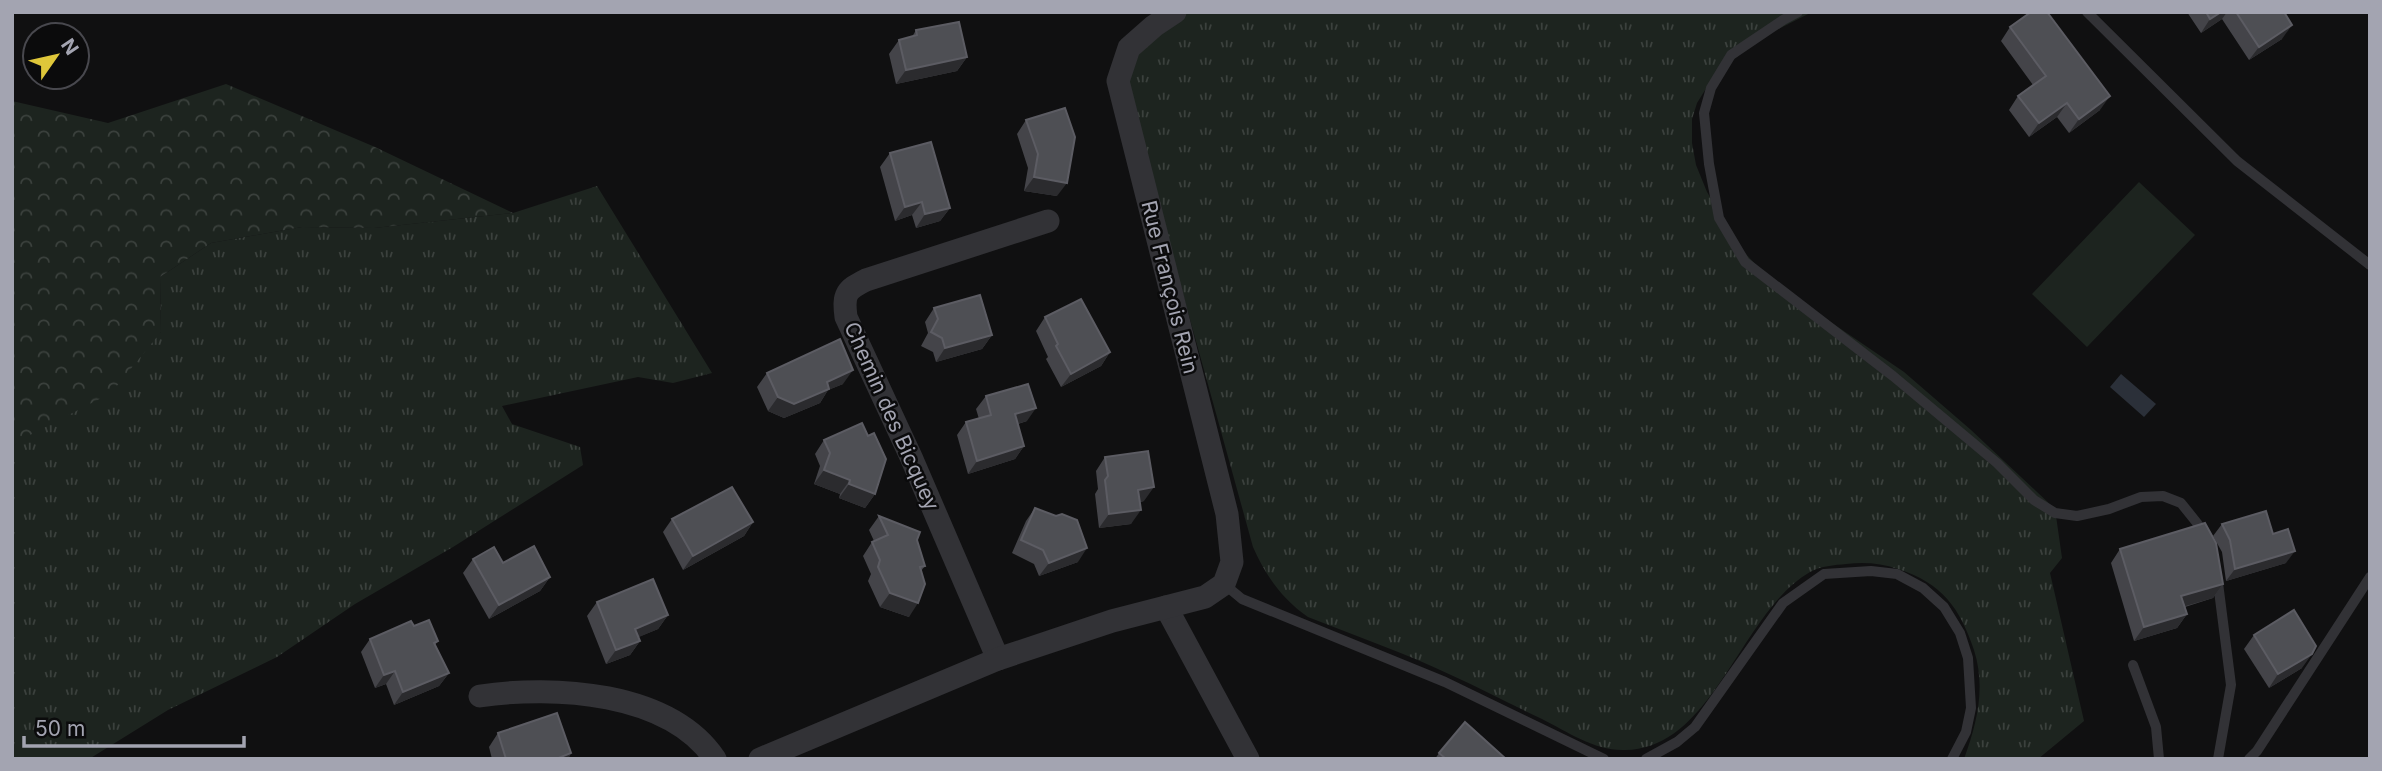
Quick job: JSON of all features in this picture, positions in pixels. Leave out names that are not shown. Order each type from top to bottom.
[{"type":"street","name":"Rue François Rein","points":[[1175,12],[1129,48],[1118,81],[1227,514],[1231,562],[1224,584]]},
{"type":"street","name":"Chemin des Bicquey","points":[[998,659],[894,419],[846,317],[844,301],[850,288],[866,280],[1048,221]]},
{"type":"street","points":[[760,759],[998,659],[1112,621],[1205,597],[1224,584]]},
{"type":"street","points":[[1166,607],[1248,759]]},
{"type":"street","points":[[481,696],[511,691],[546,691],[601,696],[620,701],[664,717],[681,727],[695,736],[715,759]]},
{"type":"lane","points":[[1798,12],[1731,55],[1711,88],[1704,113],[1709,164],[1719,218],[1745,262],[1893,376],[1997,463],[2034,499],[2055,513],[2077,516],[2109,509],[2141,497],[2163,496],[2181,503],[2197,523],[2208,544]]},
{"type":"lane","points":[[2087,12],[2237,161],[2370,265]]},
{"type":"lane","points":[[2216,568],[2231,685],[2218,759]]},
{"type":"lane","points":[[1646,759],[1677,742],[1695,727],[1783,603],[1824,575],[1871,570],[1897,575],[1923,588],[1944,607],[1960,633],[1968,658],[1971,708],[1966,732],[1952,759]]},
{"type":"lane","points":[[2249,759],[2257,751],[2370,577]]},
{"type":"lane","points":[[1224,584],[1242,599],[1445,682],[1604,759]]},
{"type":"lane","points":[[2133,665],[2156,727],[2159,759]]},
{"type":"green space","points":[[1189,12],[1812,12],[1761,38],[1715,74],[1697,103],[1692,119],[1696,165],[1707,192],[1742,250],[1759,268],[1810,308],[1904,372],[2055,509],[2062,558],[2050,573],[2084,721],[2038,759],[1964,759],[1973,732],[1980,692],[1978,664],[1969,635],[1955,610],[1938,590],[1913,575],[1879,564],[1837,565],[1810,572],[1786,591],[1764,617],[1725,676],[1682,727],[1656,744],[1625,750],[1582,740],[1434,667],[1308,617],[1290,603],[1263,568],[1253,547],[1121,70],[1159,26]]},
{"type":"green space","points":[[226,84],[375,147],[513,213],[374,228],[302,227],[211,243],[160,277],[161,332],[111,393],[12,447],[12,101],[108,123]]},
{"type":"green space","points":[[2139,182],[2195,235],[2087,347],[2032,294]]},
{"type":"green space","points":[[597,186],[712,373],[673,383],[638,377],[502,406],[512,424],[580,447],[583,465],[453,547],[355,604],[277,657],[168,710],[89,759],[12,759],[12,447],[161,332],[160,277],[211,243],[302,227],[374,228],[513,213]]},
{"type":"shaded area","points":[[2121,374],[2156,404],[2144,417],[2110,387]]},
{"type":"building","points":[[2031,12],[2047,12],[2110,96],[2079,119],[2067,103],[2039,123],[2018,96],[2046,76],[2010,27]]},
{"type":"building","points":[[2206,12],[2221,12],[2210,19]]},
{"type":"building","points":[[2236,12],[2284,12],[2292,25],[2259,47]]},
{"type":"building","points":[[959,22],[967,57],[906,70],[899,40],[917,35],[916,30]]},
{"type":"building","points":[[1065,108],[1075,137],[1067,183],[1034,177],[1038,154],[1026,120]]},
{"type":"building","points":[[931,142],[950,208],[925,214],[922,202],[905,207],[890,153]]},
{"type":"building","points":[[980,295],[992,335],[945,348],[942,338],[931,332],[938,319],[934,308]]},
{"type":"building","points":[[1081,299],[1110,352],[1071,374],[1045,317]]},
{"type":"building","points":[[840,339],[853,370],[827,382],[829,389],[794,404],[778,397],[767,373]]},
{"type":"building","points":[[1028,384],[1036,408],[1015,414],[1024,446],[977,461],[966,422],[991,415],[986,396]]},
{"type":"building","points":[[862,423],[868,436],[874,433],[886,459],[875,494],[824,470],[830,453],[824,440]]},
{"type":"building","points":[[1148,451],[1154,487],[1138,490],[1141,510],[1109,514],[1105,457]]},
{"type":"building","points":[[732,487],[753,522],[693,556],[672,519]]},
{"type":"building","points":[[1035,508],[1077,520],[1087,548],[1049,563],[1043,550],[1021,540]]},
{"type":"building","points":[[2266,511],[2273,534],[2288,529],[2295,551],[2235,569],[2230,540],[2222,524]]},
{"type":"building","points":[[879,516],[920,532],[917,540],[925,566],[920,567],[925,584],[918,603],[890,593],[878,567],[880,560],[872,542],[888,535]]},
{"type":"building","points":[[2205,523],[2216,543],[2223,584],[2181,596],[2187,614],[2144,627],[2120,549]]},
{"type":"building","points":[[534,546],[550,577],[499,605],[473,559],[494,547],[503,563]]},
{"type":"building","points":[[653,579],[668,615],[635,629],[640,641],[616,650],[597,602]]},
{"type":"building","points":[[2294,610],[2316,646],[2312,654],[2278,674],[2254,635]]},
{"type":"building","points":[[429,620],[438,641],[434,643],[449,673],[403,692],[395,671],[384,675],[370,639],[411,621],[414,626]]},
{"type":"building","points":[[557,713],[571,753],[556,759],[506,759],[498,733]]},
{"type":"building","points":[[1465,722],[1506,759],[1446,759],[1439,753]]}]
